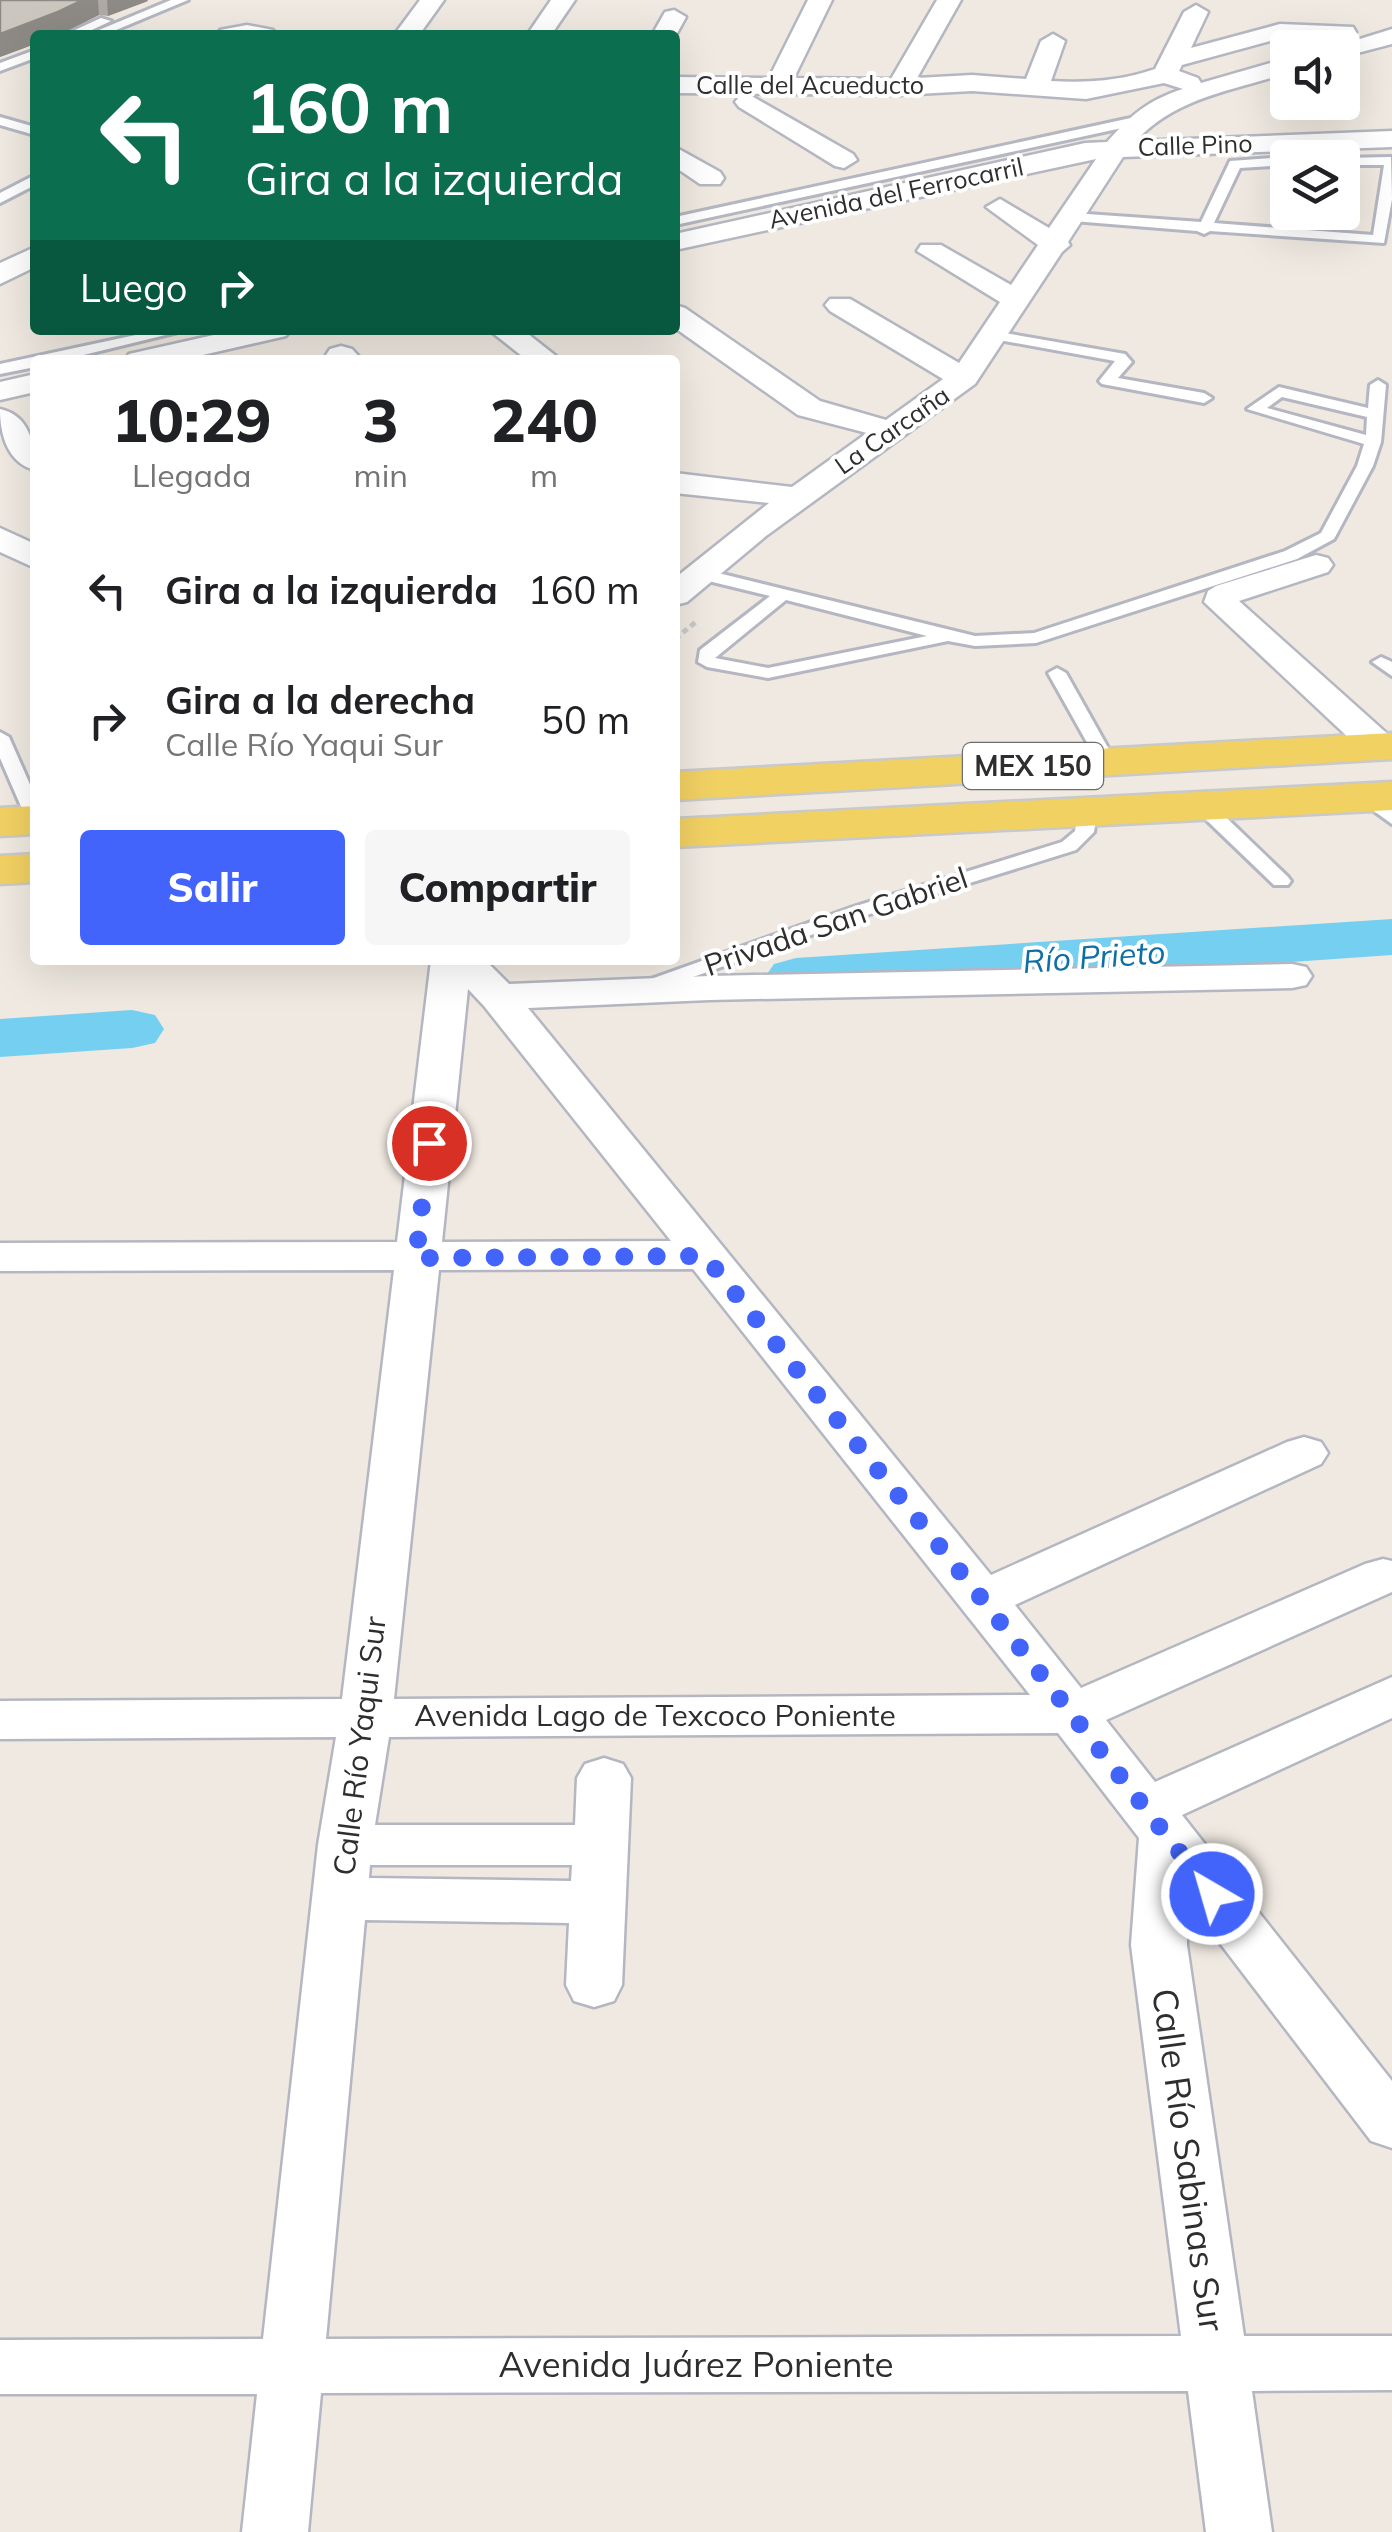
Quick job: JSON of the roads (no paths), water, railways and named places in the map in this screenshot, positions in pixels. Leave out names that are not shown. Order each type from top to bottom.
[{"type":"main road","name":"MEX 150","points":[[680,786],[1386,746]]},
{"type":"main road","name":"MEX 150","points":[[680,833],[1203,806],[1384,804]]},
{"type":"main road","points":[[0,822],[30,819]]},
{"type":"main road","points":[[0,870],[30,868]]},
{"type":"street","points":[[410,30],[432,0]]},
{"type":"street","points":[[542,30],[563,0]]},
{"type":"street","points":[[778,86],[820,0]]},
{"type":"street","points":[[903,101],[950,0]]},
{"type":"street","points":[[1172,77],[1196,12]]},
{"type":"street","points":[[1172,77],[1270,35]]},
{"type":"street","points":[[1360,39],[1392,36]]},
{"type":"street","points":[[1036,87],[1053,41]]},
{"type":"street","name":"Avenida del Ferrocarril","points":[[680,241],[1085,151],[1130,133],[1172,77],[1205,89],[1270,71]]},
{"type":"street","name":"Calle del Acueducto","points":[[680,100],[903,101],[946,86],[1086,91],[1172,77]]},
{"type":"street","name":"Calle del Acueducto","points":[[680,84],[778,86],[903,101]]},
{"type":"street","points":[[748,102],[844,160]]},
{"type":"street","points":[[1130,133],[1370,120],[1392,115]]},
{"type":"street","name":"Calle Pino","points":[[1130,133],[1392,139]]},
{"type":"street","name":"La Carcaña","points":[[680,590],[798,496],[964,378],[1130,133]]},
{"type":"street","points":[[680,158],[710,178]]},
{"type":"street","points":[[1000,207],[1056,245]]},
{"type":"street","points":[[930,252],[1018,301]]},
{"type":"street","points":[[0,275],[30,263]]},
{"type":"street","points":[[840,305],[964,378]]},
{"type":"street","points":[[680,318],[809,408],[889,430]]},
{"type":"street","points":[[163,355],[253,335]]},
{"type":"street","points":[[511,335],[539,355]]},
{"type":"street","points":[[0,391],[30,384]]},
{"type":"street","points":[[1,418],[30,454]]},
{"type":"street","points":[[681,483],[798,496]]},
{"type":"street","points":[[681,483],[754,529]]},
{"type":"street","points":[[0,538],[30,555]]},
{"type":"street","points":[[1316,564],[1228,593],[1220,598],[1221,602],[1386,746]]},
{"type":"street","name":"Calle Río Yaqui Sur","points":[[275,2532],[346,1844],[366,1717],[451,965]]},
{"type":"street","points":[[468,965],[498,997],[982,1599],[1392,2124]]},
{"type":"street","points":[[638,990],[1292,976]]},
{"type":"street","name":"Privada San Gabriel","points":[[498,997],[638,990]]},
{"type":"street","points":[[0,1258],[705,1256]]},
{"type":"street","points":[[982,1599],[1304,1454]]},
{"type":"street","points":[[1071,1714],[1383,1576]]},
{"type":"street","points":[[1156,1823],[1392,1696]]},
{"type":"street","name":"Avenida Lago de Texcoco Poniente","points":[[0,1720],[1071,1714]]},
{"type":"street","points":[[594,1985],[604,1778]]},
{"type":"street","name":"Calle Río Sabinas Sur","points":[[1156,1823],[1160,1944],[1239,2532]]},
{"type":"street","points":[[346,1844],[600,1844]]},
{"type":"street","points":[[340,1899],[597,1902]]},
{"type":"street","name":"Avenida Juárez Poniente","points":[[0,2367],[1392,2363]]},
{"type":"lane","points":[[107,30],[182,0]]},
{"type":"lane","points":[[83,30],[152,4]]},
{"type":"lane","points":[[94,30],[152,4]]},
{"type":"lane","points":[[0,67],[30,56]]},
{"type":"lane","points":[[0,121],[30,130]]},
{"type":"lane","points":[[680,220],[1104,125],[1130,133]]},
{"type":"lane","points":[[1073,218],[1379,240],[1391,161],[1360,161]]},
{"type":"lane","points":[[1204,230],[1234,164],[1270,163]]},
{"type":"lane","points":[[0,200],[30,182]]},
{"type":"lane","points":[[66,355],[156,335]]},
{"type":"lane","points":[[993,335],[1120,358],[1124,362],[1108,381],[1204,398]]},
{"type":"lane","points":[[0,370],[30,363]]},
{"type":"lane","points":[[698,573],[949,636],[1003,641],[1036,638],[1313,546],[1328,536],[1373,442],[1378,385]]},
{"type":"lane","points":[[1373,442],[1255,409],[1280,392],[1375,414]]},
{"type":"lane","points":[[784,594],[706,654],[707,662],[768,674],[949,636]]},
{"type":"lane","points":[[1057,673],[1107,762]]},
{"type":"lane","points":[[0,737],[30,807]]},
{"type":"lane","points":[[1203,806],[1281,881]]},
{"type":"lane","name":"Privada San Gabriel","points":[[638,990],[864,910],[1069,846],[1089,826],[1088,811]]},
{"type":"waterway","name":"Río Prieto","points":[[796,977],[1392,937]]},
{"type":"waterway","name":"Río Prieto","points":[[0,1038],[132,1029]]}]
